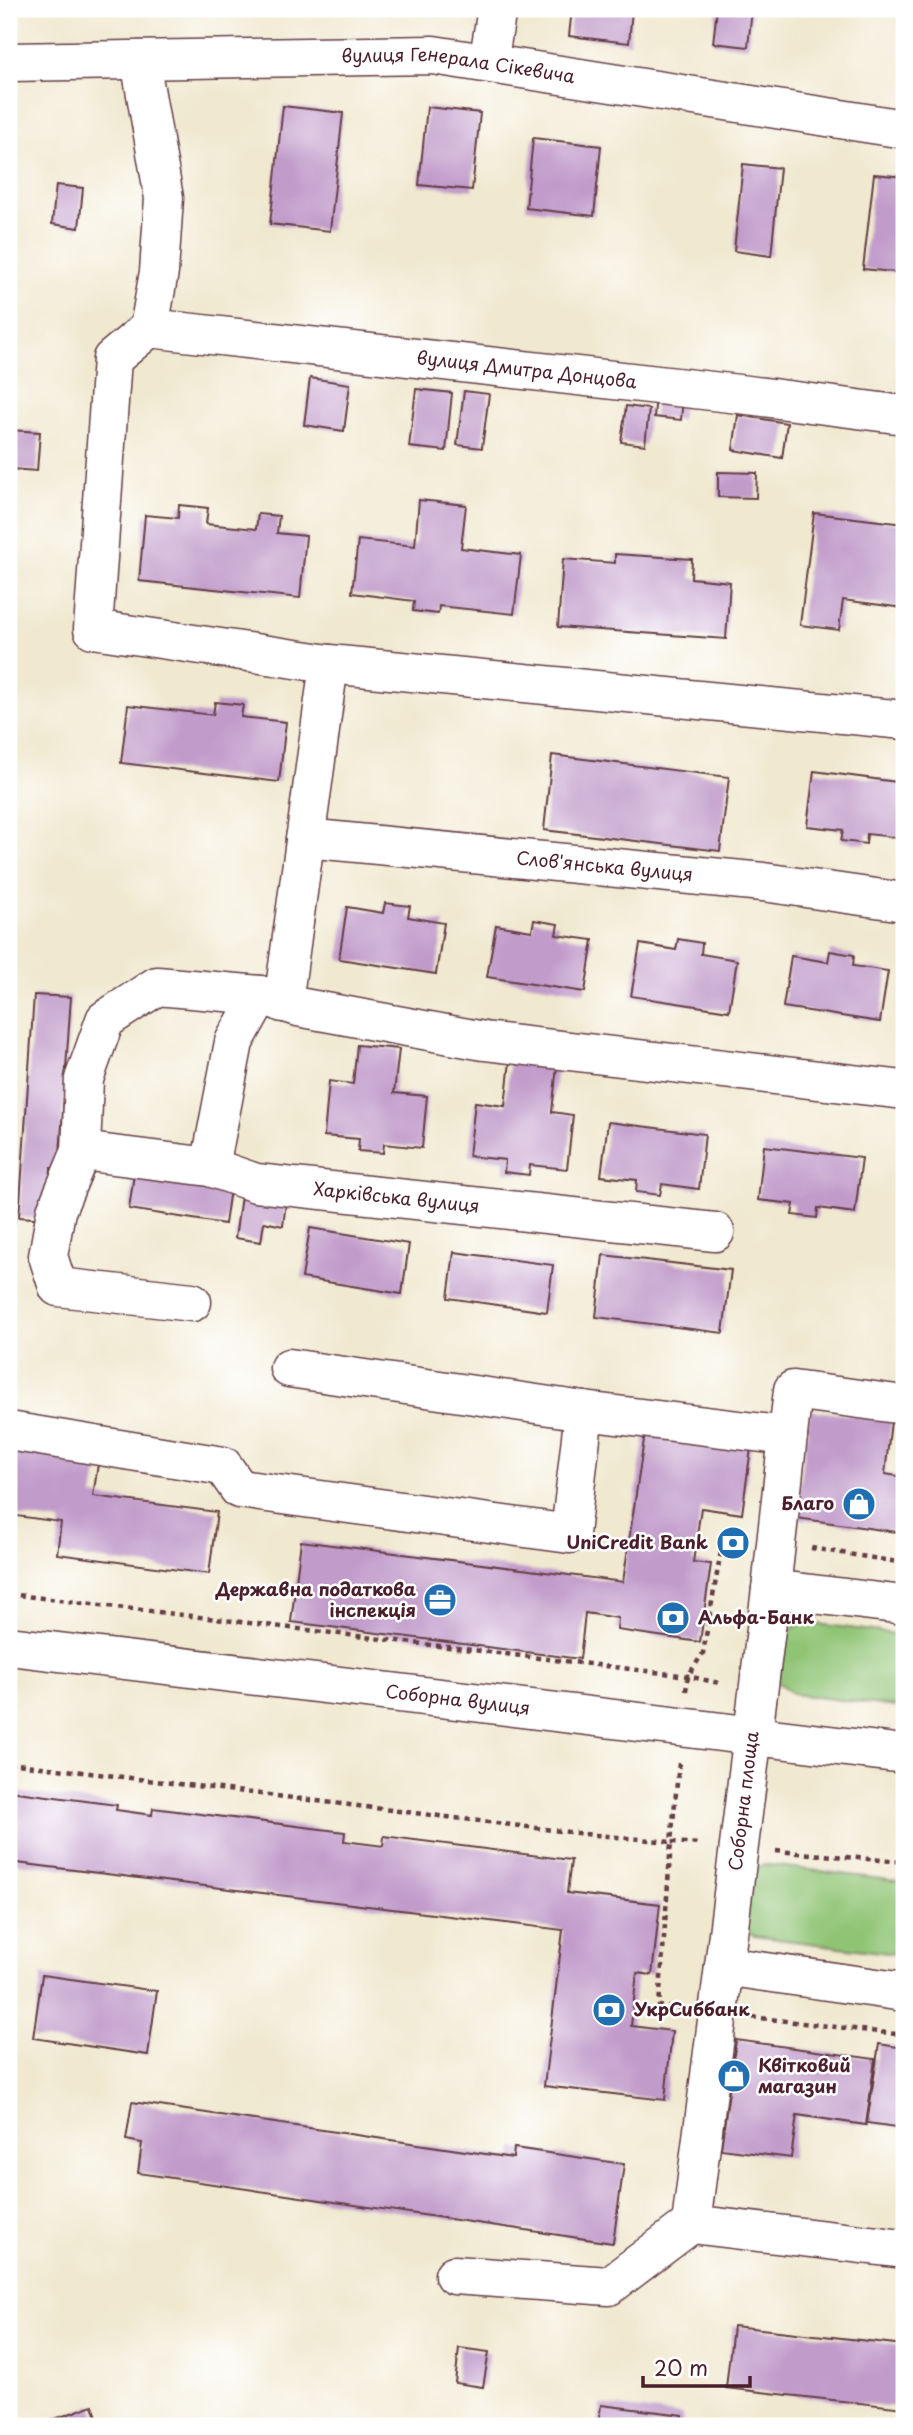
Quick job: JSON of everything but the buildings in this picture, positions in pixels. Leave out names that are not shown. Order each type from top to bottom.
[{"type":"street","points":[[488,63],[497,9]]},
{"type":"street","name":"вулиця Генерала Сікевича","points":[[9,62],[433,55],[904,129]]},
{"type":"street","points":[[140,60],[164,198],[159,272],[149,328],[112,359],[93,629],[329,664],[904,720]]},
{"type":"street","name":"вулиця Дмитра Донцова","points":[[149,328],[904,415]]},
{"type":"street","points":[[210,1167],[234,1042],[271,999],[305,838],[329,664]]},
{"type":"street","name":"Слов'янська вулиця","points":[[305,838],[763,882],[904,902]]},
{"type":"street","points":[[192,1302],[58,1287],[48,1256],[56,1211],[81,1151],[84,1079],[105,1020],[157,986],[271,999],[298,1007],[484,1041],[904,1090]]},
{"type":"street","name":"Харківська вулиця","points":[[81,1151],[210,1167],[256,1183],[715,1232]]},
{"type":"street","points":[[289,1368],[584,1410],[789,1425],[793,1390],[904,1405]]},
{"type":"street","points":[[9,1431],[223,1466],[239,1489],[570,1534],[584,1410]]},
{"type":"street","name":"Соборна площа","points":[[691,2224],[789,1425]]},
{"type":"street","points":[[771,1589],[904,1605]]},
{"type":"street","name":"Соборна вулиця","points":[[9,1646],[904,1754]]},
{"type":"street","points":[[724,1966],[904,1992]]},
{"type":"street","points":[[454,2275],[609,2286],[691,2224],[904,2249]]},
{"type":"path","points":[[724,1534],[703,1653],[688,1676],[671,1842],[659,2006],[904,2035]]},
{"type":"path","points":[[9,1594],[688,1676],[757,1691]]},
{"type":"path","points":[[9,1763],[584,1835],[904,1862]]},
{"type":"green space","points":[[802,1622],[904,1635],[904,1708],[793,1694],[776,1681],[773,1653],[785,1634]]},
{"type":"green space","points":[[763,1864],[904,1882],[904,1955],[754,1936],[737,1923],[746,1876]]},
{"type":"place","name":"Благо","points":[[859,1504]]},
{"type":"place","name":"UniCredit Bank","points":[[733,1543]]},
{"type":"place","name":"Державна податкова інспекція","points":[[440,1600]]},
{"type":"place","name":"Альфа-Банк","points":[[673,1618]]},
{"type":"place","name":"УкрСиббанк","points":[[609,2010]]},
{"type":"place","name":"Квітковий магазин","points":[[734,2076]]}]
